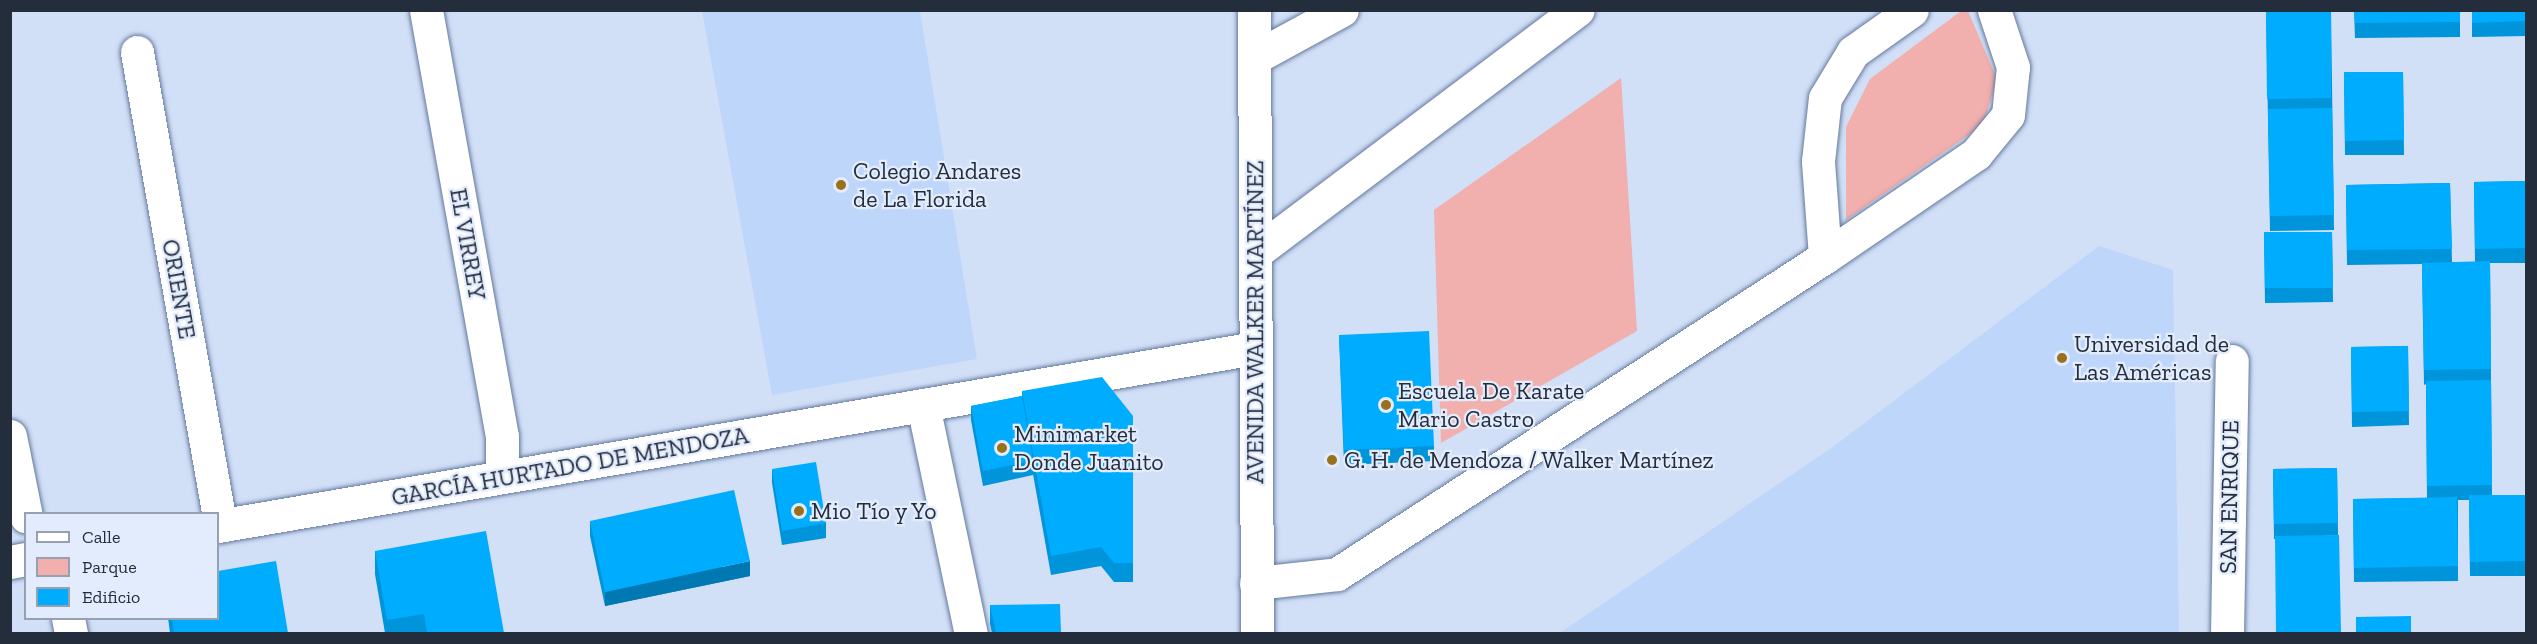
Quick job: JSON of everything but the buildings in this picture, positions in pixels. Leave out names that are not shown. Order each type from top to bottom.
[{"type":"street","name":"EL VIRREY","points":[[426,10],[502,436],[502,477]]},
{"type":"street","name":"AVENIDA WALKER MARTÍNEZ","points":[[1254,10],[1257,633]]},
{"type":"street","points":[[1254,58],[1342,10]]},
{"type":"street","points":[[1255,253],[1578,10]]},
{"type":"street","points":[[1825,257],[1818,162],[1825,98],[1853,52],[1912,10]]},
{"type":"street","points":[[1256,583],[1336,574],[1825,257],[1976,154],[2008,115],[2013,67],[1994,10]]},
{"type":"street","name":"ORIENTE","points":[[137,52],[217,512]]},
{"type":"street","name":"GARCÍA HURTADO DE MENDOZA","points":[[219,526],[1255,348]]},
{"type":"street","name":"SAN ENRIQUE","points":[[2227,633],[2232,361]]},
{"type":"street","points":[[923,405],[971,633]]},
{"type":"street","points":[[10,436],[25,512]]},
{"type":"shaded area","name":"Colegio Andares de La Florida","points":[[702,11],[920,11],[977,359],[772,395]]},
{"type":"shaded area","name":"Universidad de Las Américas","points":[[2099,246],[2173,270],[2179,633],[1560,633],[1834,446]]},
{"type":"green space","points":[[1961,11],[1968,11],[1997,79],[1983,125],[1846,220],[1846,127],[1870,79]]},
{"type":"green space","points":[[1621,78],[1637,331],[1441,443],[1434,210]]},
{"type":"place","name":"Colegio Andares de La Florida","points":[[841,185]]},
{"type":"place","name":"Universidad de Las Américas","points":[[2062,358]]},
{"type":"place","name":"Escuela De Karate Mario Castro","points":[[1386,405]]},
{"type":"place","name":"Minimarket Donde Juanito","points":[[1002,448]]},
{"type":"place","name":"G. H. de Mendoza / Walker Martínez","points":[[1332,460]]},
{"type":"place","name":"Mio Tío y Yo","points":[[799,511]]}]
